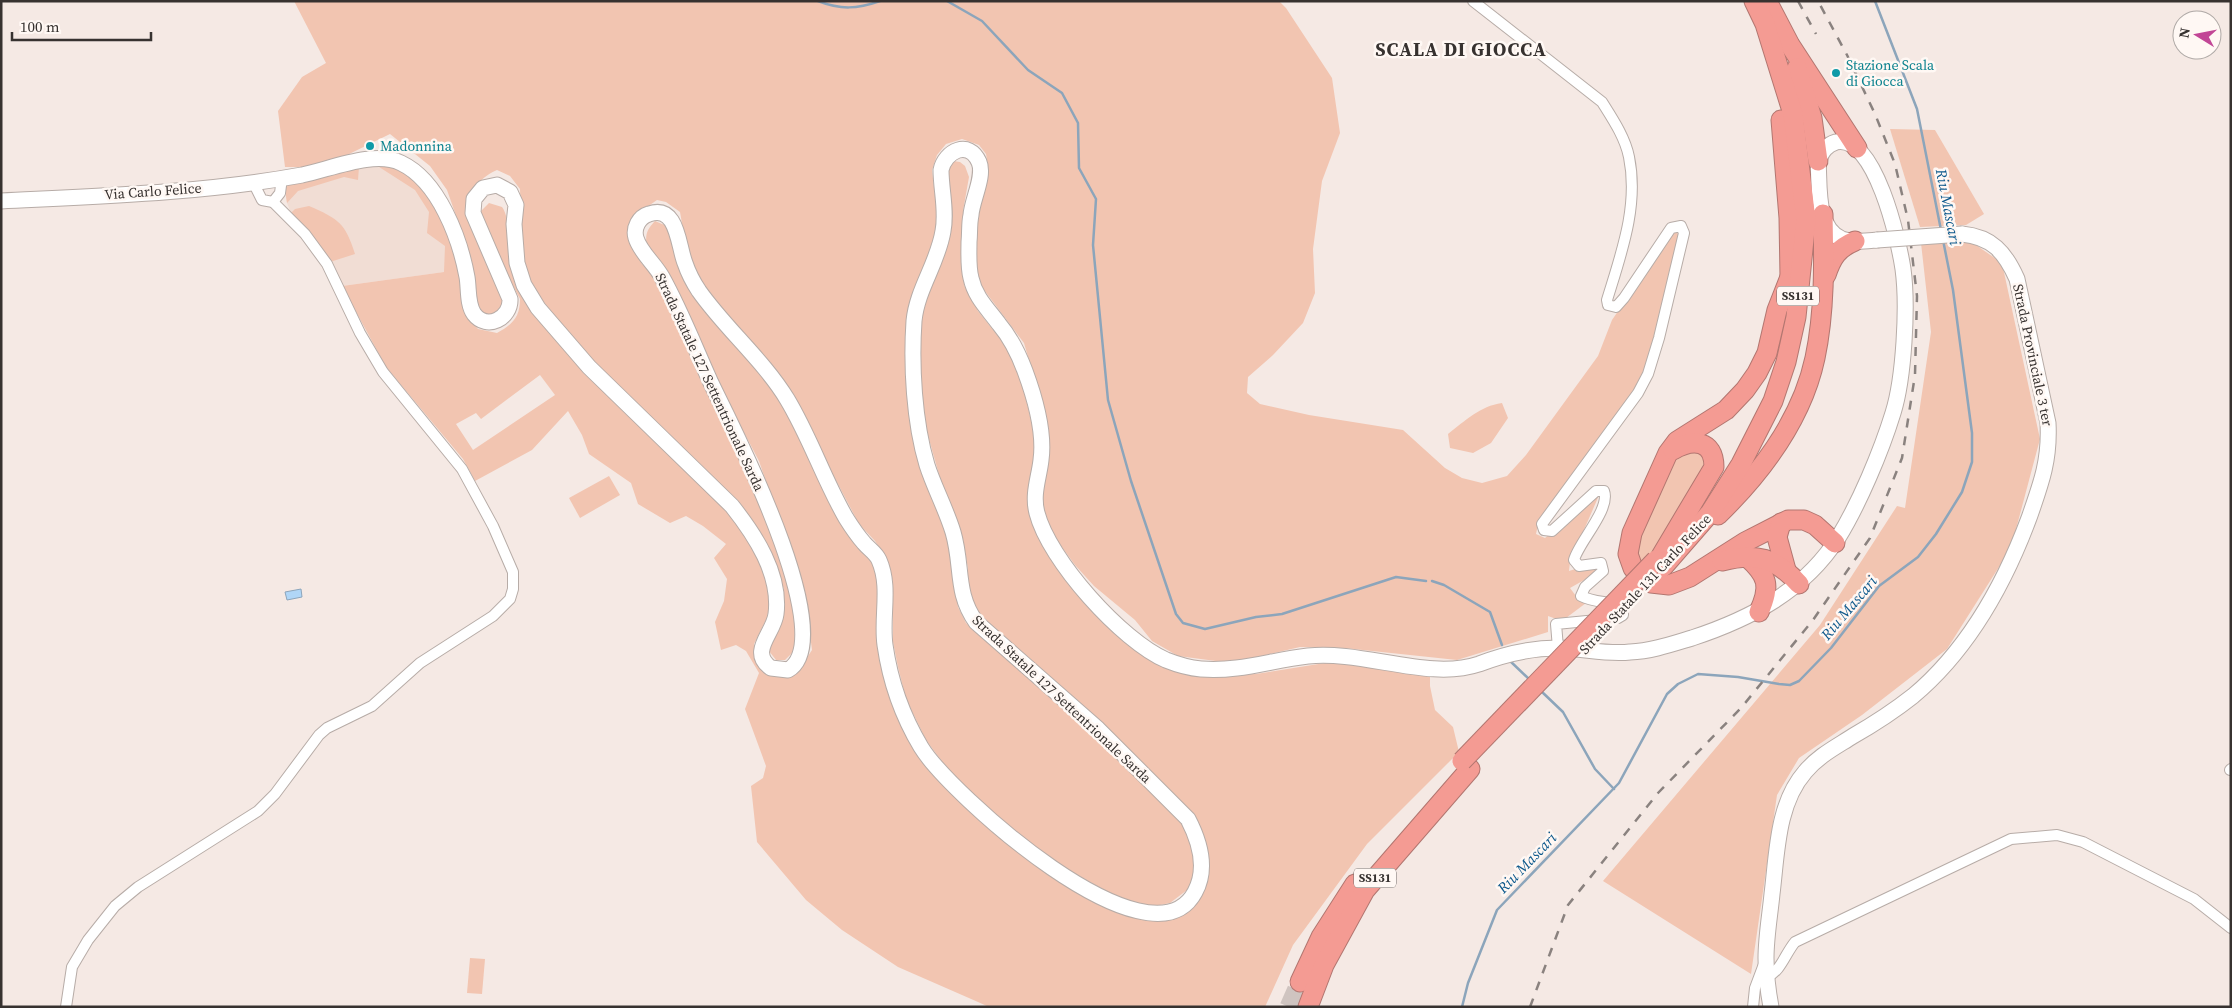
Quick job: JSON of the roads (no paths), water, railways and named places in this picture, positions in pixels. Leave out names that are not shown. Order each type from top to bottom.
[{"type":"highway","name":"Strada Statale 131 Carlo Felice","points":[[1662,561],[1703,504],[1731,460],[1758,402],[1775,361],[1790,277],[1789,218],[1782,121],[1754,32],[1740,1]]},
{"type":"highway","name":"Strada Statale 131 Carlo Felice","points":[[1300,982],[1321,937],[1355,884],[1466,765],[1662,561],[1710,514],[1740,464],[1773,401],[1786,362],[1796,317],[1806,220],[1793,114],[1765,24],[1754,1]]},
{"type":"highway","points":[[1768,1],[1790,45],[1857,148]]},
{"type":"highway","points":[[1790,45],[1812,118],[1818,161]]},
{"type":"highway","points":[[1662,561],[1736,497],[1781,440],[1803,395],[1815,358],[1823,288],[1822,214]]},
{"type":"highway","points":[[1823,288],[1834,254],[1843,246],[1856,241]]},
{"type":"highway","points":[[1790,277],[1777,310],[1767,353],[1757,373],[1745,390],[1726,410],[1687,432],[1668,453],[1632,533],[1628,554],[1633,568],[1640,577],[1651,583],[1670,585],[1690,577],[1781,523],[1794,519],[1804,520],[1815,525],[1835,543]]},
{"type":"highway","points":[[1662,561],[1714,467],[1712,454],[1702,444],[1685,444],[1668,453]]},
{"type":"highway","points":[[1781,523],[1777,537],[1786,570]]},
{"type":"highway","points":[[1709,565],[1747,556],[1765,559],[1786,570],[1798,584]]},
{"type":"highway","points":[[1747,556],[1761,569],[1766,582],[1766,597],[1759,612]]},
{"type":"highway","name":"Strada Statale 131 Carlo Felice","points":[[1308,1007],[1324,965],[1364,890],[1466,765]]},
{"type":"main road","points":[[1822,214],[1818,161],[1825,148],[1833,143],[1845,142],[1857,148]]},
{"type":"main road","name":"Strada Statale 127 Settentrionale Sarda","points":[[304,174],[385,157],[402,163],[420,175],[431,187],[451,226],[462,253],[473,312],[487,322],[494,322],[504,316],[509,309],[510,299],[473,213],[472,206],[478,193],[490,186],[497,185],[510,192],[516,204],[514,224],[518,263],[524,285],[538,308],[589,367],[732,506],[752,530],[772,574],[776,601],[776,616],[762,644],[762,656],[770,667],[784,671],[797,663],[802,651],[801,619],[791,568],[757,478],[661,275],[636,240],[636,226],[645,215],[659,212],[671,219],[675,225],[686,266],[697,289],[786,397],[847,520],[863,542],[878,557],[885,590],[885,643],[901,708],[921,748],[942,776],[961,795],[1061,875],[1098,897],[1150,914],[1175,912],[1192,898],[1201,880],[1202,858],[1198,837],[1188,819],[1098,729],[976,622],[966,608],[960,587],[959,561],[953,532],[927,464],[919,431],[913,363],[914,320],[921,290],[934,260],[943,231],[941,168],[944,160],[950,153],[959,150],[969,152],[976,158],[980,166],[970,214],[971,279],[980,302],[1002,327],[1025,371],[1042,433],[1041,460],[1035,490],[1036,510],[1044,534],[1065,567],[1096,605],[1137,642],[1165,660],[1196,668],[1234,670],[1308,656],[1344,655],[1436,669],[1466,668],[1505,654],[1527,650],[1558,648],[1626,653],[1660,648],[1716,630],[1759,612],[1798,584],[1835,543],[1847,522],[1894,410],[1904,340],[1903,272],[1892,213],[1871,169],[1857,148]]},
{"type":"main road","name":"Via Carlo Felice","points":[[1,201],[157,193],[304,174]]},
{"type":"main road","name":"Strada Provinciale 3 ter","points":[[1771,1007],[1766,958],[1779,840],[1784,814],[1793,789],[1804,772],[1820,757],[1882,719],[1913,696],[1949,662],[1967,638],[2008,571],[2045,472],[2049,446],[2048,423],[2017,278],[2008,259],[1992,244],[1978,236],[1962,234],[1856,241],[1842,239],[1834,234],[1822,214]]},
{"type":"street","points":[[1473,1],[1602,102],[1616,125],[1629,156],[1632,191],[1630,218],[1607,300],[1608,305],[1616,307],[1624,298],[1671,228],[1678,226],[1684,233],[1659,338],[1648,374],[1638,393],[1542,524],[1544,530],[1552,532],[1596,491],[1604,491],[1604,498],[1594,525],[1574,560],[1579,566],[1601,563],[1603,571],[1585,587],[1582,596],[1599,602],[1617,604],[1623,607],[1623,615],[1618,618],[1556,624],[1558,648]]},
{"type":"street","points":[[273,202],[280,193],[282,178]]},
{"type":"street","points":[[66,1007],[72,967],[88,940],[115,906],[138,888],[258,811],[275,794],[319,735],[327,728],[372,706],[420,663],[494,616],[510,599],[513,589],[513,572],[493,526],[462,469],[383,372],[360,333],[327,264],[305,234],[273,202],[262,200],[253,182]]},
{"type":"street","points":[[1767,977],[1776,974],[1787,951],[1795,942],[2011,839],[2032,836],[2057,835],[2083,842],[2194,899],[2231,928]]},
{"type":"street","points":[[1753,1007],[1755,988],[1766,958]]},
{"type":"water","points":[[301,589],[302,597],[287,600],[285,592]]},
{"type":"waterway","points":[[818,1],[842,7],[864,6],[880,1]]},
{"type":"waterway","points":[[947,1],[982,21],[1028,70],[1062,93],[1078,123],[1079,168],[1096,199],[1093,245],[1108,400],[1131,481],[1176,614],[1183,623],[1205,629],[1256,617],[1282,614],[1396,577],[1426,581]]},
{"type":"waterway","name":"Riu Mascari","points":[[1875,1],[1917,109],[1941,230]]},
{"type":"waterway","name":"Riu Mascari","points":[[1462,1007],[1468,983],[1497,910],[1619,783],[1667,694],[1678,684],[1698,674],[1738,677],[1790,685],[1799,681],[1831,648],[1879,586],[1918,557],[1936,534],[1962,492],[1972,462],[1972,433],[1953,290],[1943,240]]},
{"type":"waterway","points":[[1432,581],[1444,585],[1490,612],[1502,645]]},
{"type":"waterway","points":[[1509,660],[1530,680]]},
{"type":"waterway","points":[[1541,691],[1563,712],[1595,769],[1614,789]]},
{"type":"tunnel","points":[[1289,1007],[1300,982]]},
{"type":"railway","points":[[1798,1],[1816,34]]},
{"type":"railway","points":[[1530,1007],[1568,905],[1658,793],[1741,708],[1813,620],[1870,538],[1902,458],[1915,375],[1917,296],[1908,220],[1895,164],[1875,114],[1847,55],[1818,1]]},
{"type":"place","name":"Stazione Scala di Giocca","points":[[1836,73]]},
{"type":"place","name":"Madonnina","points":[[370,146]]},
{"type":"district","name":"SCALA DI GIOCCA","points":[[1461,49]]}]
